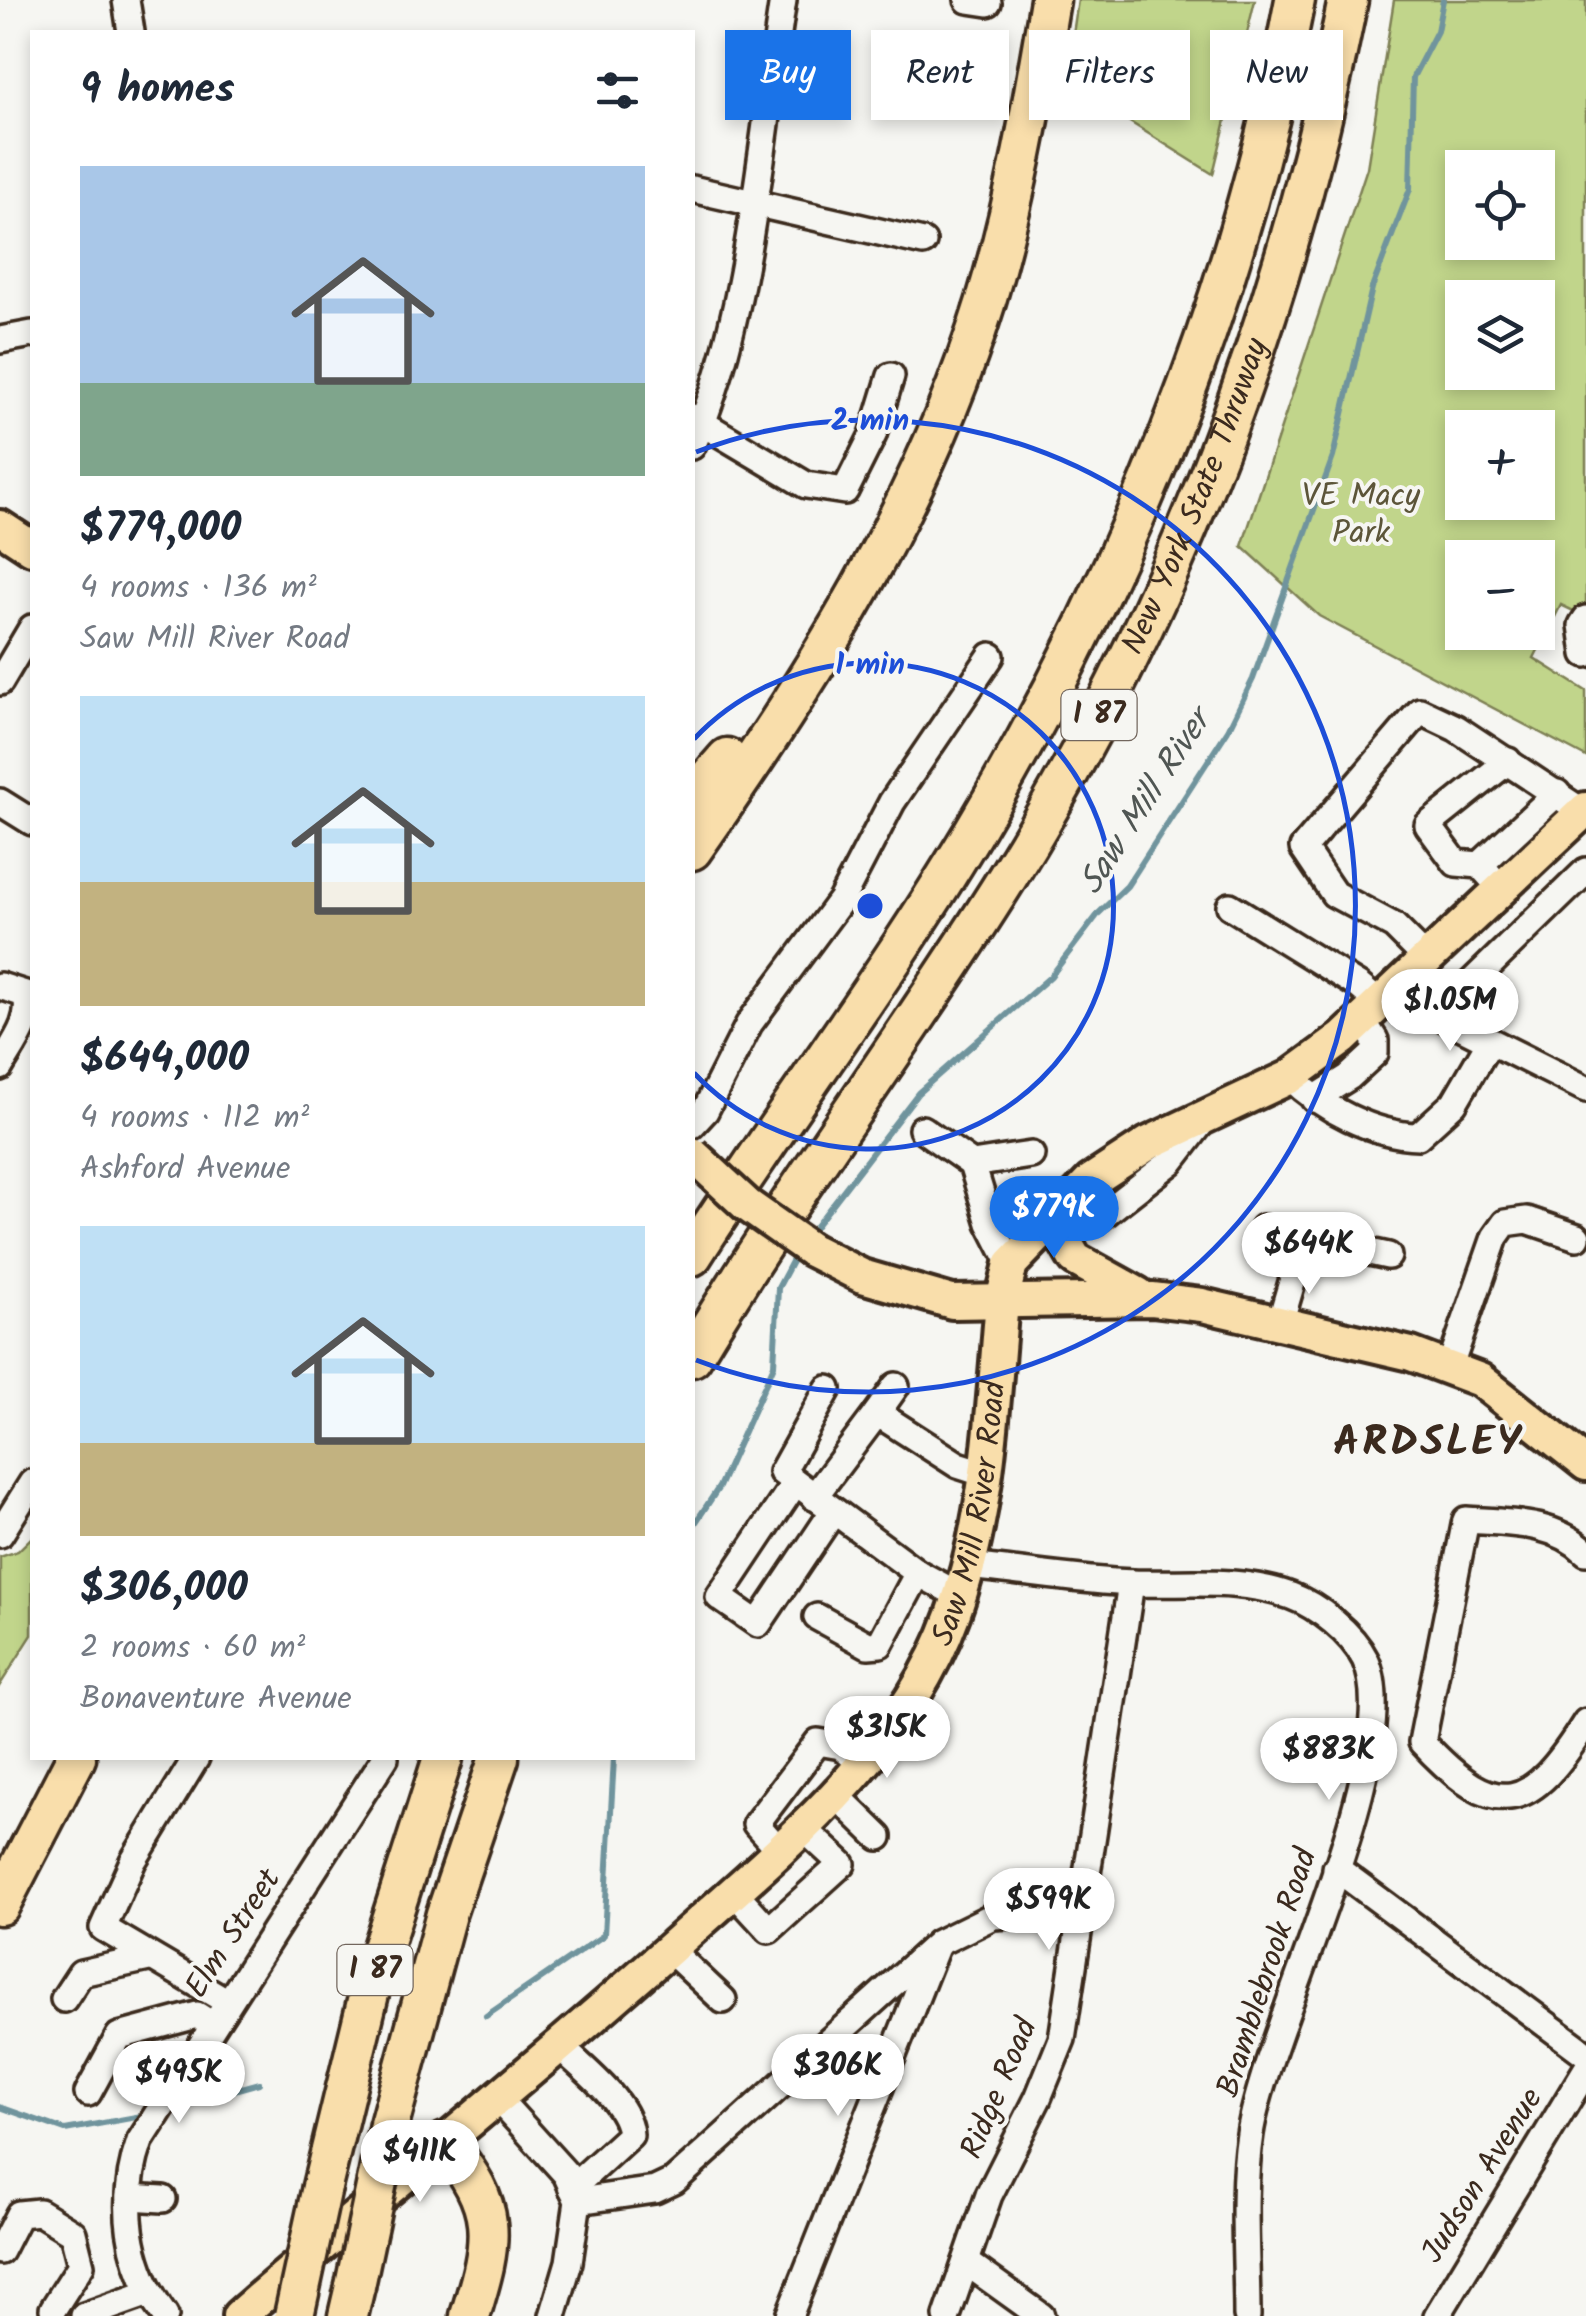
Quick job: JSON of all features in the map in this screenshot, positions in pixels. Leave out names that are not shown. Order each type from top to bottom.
[{"type":"highway","points":[[695,804],[843,573],[936,372],[980,232],[1025,0]]},
{"type":"highway","points":[[695,846],[833,640],[934,442],[972,340],[1004,235],[1050,0]]},
{"type":"highway","name":"New York State Thruway","points":[[695,1251],[970,838],[1043,709],[1108,576],[1167,438],[1217,298],[1259,157],[1295,0]]},
{"type":"highway","name":"New York State Thruway","points":[[695,1352],[1007,878],[1117,681],[1187,530],[1260,338],[1302,197],[1348,0]]},
{"type":"highway","points":[[695,795],[727,758]]},
{"type":"highway","points":[[5,1876],[47,1760]]},
{"type":"highway","points":[[5,1876],[75,1760]]},
{"type":"highway","points":[[5,1876],[92,1760]]},
{"type":"highway","name":"I 87","points":[[294,2316],[374,1973],[442,1760]]},
{"type":"highway","name":"I 87","points":[[352,2301],[389,2125],[446,1914],[499,1760]]},
{"type":"highway","points":[[445,2142],[477,2183],[486,2206],[487,2251],[470,2316]]},
{"type":"main road","points":[[0,527],[30,547]]},
{"type":"main road","name":"Saw Mill River Road","points":[[239,2316],[560,2047],[734,1892],[861,1764],[911,1699],[932,1662],[963,1580],[983,1473],[1002,1301],[1011,1264],[1052,1218],[1123,1157],[1204,1118],[1302,1088],[1379,1007],[1577,814]]},
{"type":"main road","points":[[695,1157],[748,1205],[811,1250],[862,1276],[952,1302],[1152,1300],[1280,1323],[1450,1366],[1480,1380],[1586,1464]]},
{"type":"main road","points":[[1052,1218],[1075,1259],[1152,1300]]},
{"type":"street","points":[[126,0],[132,30]]},
{"type":"street","points":[[783,0],[738,288],[696,428],[806,485],[844,491],[873,435],[891,376]]},
{"type":"street","points":[[695,189],[924,242]]},
{"type":"street","points":[[0,340],[30,334]]},
{"type":"street","points":[[1586,620],[1582,625],[1586,654]]},
{"type":"street","points":[[0,682],[30,631]]},
{"type":"street","points":[[695,1122],[705,1111],[750,1024],[841,900],[892,802],[992,656]]},
{"type":"street","points":[[1429,961],[1394,926],[1334,894],[1303,848],[1305,840],[1420,711],[1508,761],[1577,814],[1480,864],[1456,863],[1428,828],[1508,761]]},
{"type":"street","points":[[0,802],[30,821]]},
{"type":"street","points":[[1480,864],[1501,890]]},
{"type":"street","points":[[1436,1016],[1586,871]]},
{"type":"street","points":[[1230,906],[1359,986],[1379,1007],[1436,1016],[1586,1089]]},
{"type":"street","points":[[0,986],[25,994],[29,1006],[22,1030],[0,1066]]},
{"type":"street","points":[[1302,1088],[1397,1136],[1418,1136],[1454,1104],[1489,1043]]},
{"type":"street","points":[[922,1129],[972,1164],[990,1223],[1011,1264]]},
{"type":"street","points":[[972,1164],[1031,1155]]},
{"type":"street","points":[[1450,1366],[1494,1237],[1505,1223],[1527,1220],[1578,1237]]},
{"type":"street","points":[[1262,1228],[1388,1256]]},
{"type":"street","points":[[1280,1323],[1305,1238]]},
{"type":"street","points":[[828,1390],[806,1491],[758,1624],[718,1596],[806,1491],[877,1414],[896,1386]]},
{"type":"street","points":[[877,1414],[958,1465],[983,1473]]},
{"type":"street","points":[[0,1534],[30,1486]]},
{"type":"street","points":[[806,1491],[918,1573],[963,1580]]},
{"type":"street","points":[[1586,1552],[1567,1534],[1523,1524],[1466,1520],[1422,1742],[1442,1764],[1486,1795],[1526,1794],[1554,1772],[1586,1722]]},
{"type":"street","points":[[817,1616],[868,1645],[880,1644],[918,1573]]},
{"type":"street","name":"Bramblebrook Road","points":[[963,1580],[1244,1583],[1294,1596],[1341,1628],[1365,1660],[1370,1680],[1372,1743],[1250,2134],[1246,2316]]},
{"type":"street","name":"Ridge Road","points":[[947,2316],[990,2195],[1062,2039],[1085,1910],[1131,1583]]},
{"type":"street","points":[[734,1892],[770,1930],[842,1864],[756,1824],[818,1742],[841,1746],[861,1764]]},
{"type":"street","points":[[195,1760],[133,1861],[104,1922],[107,1934],[228,2002]]},
{"type":"street","name":"Elm Street","points":[[164,2316],[149,2293],[133,2252],[129,2197],[137,2150],[177,2080],[384,1760]]},
{"type":"street","points":[[834,1793],[879,1837]]},
{"type":"street","points":[[1336,1868],[1586,2054]]},
{"type":"street","points":[[575,2195],[655,2190],[674,2181],[938,1943],[994,1916],[1085,1910]]},
{"type":"street","points":[[790,2316],[938,1943]]},
{"type":"street","points":[[670,1950],[723,2000]]},
{"type":"street","points":[[64,1999],[82,1974],[150,1958]]},
{"type":"street","points":[[88,2093],[119,2036],[198,2015],[213,2026]]},
{"type":"street","points":[[560,2047],[625,2114],[630,2129],[630,2135],[575,2195]]},
{"type":"street","name":"Judson Avenue","points":[[1436,2316],[1586,2070]]},
{"type":"street","points":[[498,2099],[566,2174],[575,2195],[575,2234],[553,2316]]},
{"type":"street","points":[[129,2197],[163,2199]]},
{"type":"street","points":[[0,2251],[19,2214],[39,2212],[73,2232],[81,2265],[59,2314]]},
{"type":"street","points":[[966,2262],[1042,2316]]},
{"type":"street","points":[[84,2316],[149,2293]]},
{"type":"green space","points":[[1078,0],[1255,0],[1248,30],[1210,30],[1210,120],[1226,120],[1213,174],[1127,120],[1190,120],[1190,30],[1074,30]]},
{"type":"green space","name":"VE Macy Park","points":[[1394,0],[1586,0],[1586,617],[1561,605],[1555,617],[1555,540],[1445,540],[1445,650],[1538,650],[1534,658],[1586,691],[1586,757],[1319,616],[1242,546],[1367,168]]},
{"type":"green space","points":[[30,1539],[30,1638],[0,1685],[0,1557],[18,1551]]},
{"type":"waterway","name":"Saw Mill River","points":[[809,1235],[918,1093],[1051,976],[1099,913],[1127,886],[1228,730],[1253,679],[1333,457],[1372,288],[1410,189],[1413,77],[1437,31],[1443,0]]},
{"type":"waterway","name":"Saw Mill River","points":[[695,1523],[719,1487],[774,1365],[778,1288],[796,1254]]},
{"type":"waterway","name":"Saw Mill River","points":[[486,2016],[604,1935],[614,1760]]},
{"type":"waterway","name":"Saw Mill River","points":[[173,2107],[259,2083]]},
{"type":"waterway","name":"Saw Mill River","points":[[0,2107],[65,2130],[147,2115]]},
{"type":"district","name":"ARDSLEY","points":[[1428,1443]]}]
